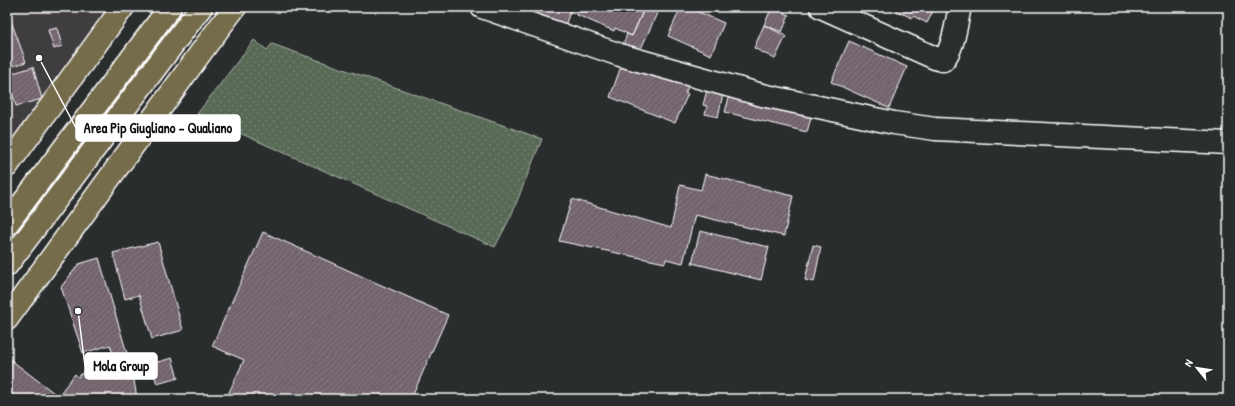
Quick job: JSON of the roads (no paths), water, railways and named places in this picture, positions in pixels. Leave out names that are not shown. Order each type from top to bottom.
[{"type":"main road","points":[[7,166],[123,7]]},
{"type":"main road","points":[[7,224],[170,7]]},
{"type":"main road","points":[[7,265],[201,7]]},
{"type":"main road","points":[[7,319],[235,7]]},
{"type":"street","points":[[482,7],[620,55],[762,95],[894,123],[935,129],[1228,143]]},
{"type":"street","points":[[822,7],[935,58],[943,60],[948,54],[950,48],[960,7]]},
{"type":"place","name":"Area Pip Giugliano - Qualiano","points":[[39,58]]},
{"type":"place","name":"Mola Group","points":[[78,311]]}]
